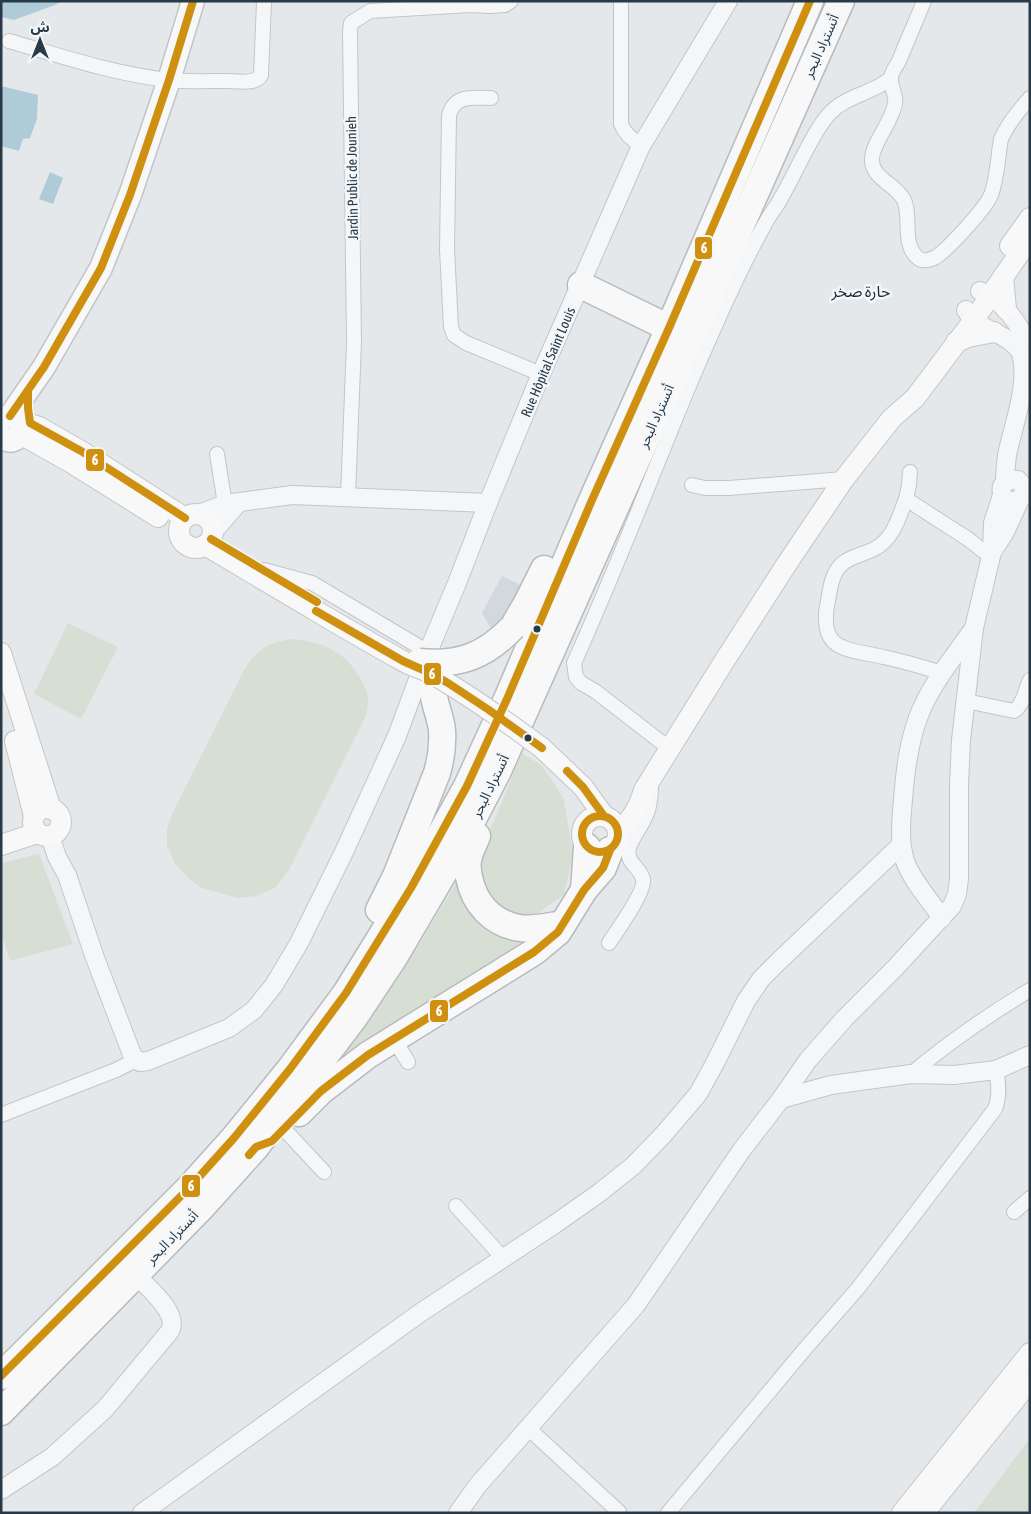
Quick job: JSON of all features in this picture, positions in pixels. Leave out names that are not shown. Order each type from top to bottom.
[{"type":"highway","name":"أتستراد البحر","points":[[1,1412],[201,1208],[256,1147],[354,1018],[395,956],[456,852],[498,771],[691,330],[810,1]]},
{"type":"highway","name":"أتستراد البحر","points":[[1,1376],[188,1188],[234,1138],[290,1069],[346,994],[411,888],[467,786],[507,700],[627,420],[691,330],[756,217],[841,1]]},
{"type":"highway","points":[[581,285],[691,330]]},
{"type":"highway","points":[[346,994],[351,965],[396,876],[437,773],[442,744],[441,721],[428,666],[471,658],[494,645],[513,626],[527,603],[590,476],[627,420]]},
{"type":"highway","points":[[498,771],[502,778],[501,783],[467,862],[472,892],[486,912],[508,925],[522,928],[538,928],[563,924]]},
{"type":"highway","points":[[256,1147],[272,1141],[321,1091],[368,1055],[549,941],[558,932],[584,890],[603,831]]},
{"type":"main road","points":[[193,1],[169,80],[130,194],[101,268],[44,368],[28,391],[12,431],[188,521],[208,519],[211,523],[210,539]]},
{"type":"main road","points":[[892,418],[906,390],[969,316],[985,294],[1030,218]]},
{"type":"main road","points":[[985,294],[1003,277],[1030,238]]},
{"type":"main road","points":[[1003,277],[1006,309]]},
{"type":"main road","points":[[210,539],[317,607],[428,666],[542,748],[583,787],[603,831],[628,821],[640,803],[648,784],[725,660],[844,479],[892,418],[915,398],[956,342],[969,316]]},
{"type":"main road","points":[[956,342],[968,337],[994,332]]},
{"type":"main road","points":[[188,521],[182,540],[190,547],[195,548],[210,539]]},
{"type":"main road","points":[[210,539],[264,570],[317,607]]},
{"type":"main road","points":[[1,653],[44,824]]},
{"type":"main road","points":[[1,696],[44,824]]},
{"type":"main road","points":[[1,832],[44,824]]},
{"type":"main road","points":[[1,845],[44,824]]},
{"type":"main road","points":[[902,1513],[1030,1353]]},
{"type":"main road","points":[[924,1513],[1030,1381]]},
{"type":"street","name":"Jardin Public de Jounieh","points":[[348,496],[354,342],[351,23],[370,11],[470,5],[505,5],[511,1]]},
{"type":"street","points":[[621,1],[621,124],[623,130],[641,146]]},
{"type":"street","name":"Rue Hôpital Saint Louis","points":[[136,1060],[140,1062],[148,1060],[229,1028],[254,1010],[274,985],[299,943],[343,854],[428,666],[488,503],[541,374],[641,146],[728,1]]},
{"type":"street","points":[[756,217],[777,205],[819,127],[828,115],[837,106],[882,86],[891,78],[924,1]]},
{"type":"street","points":[[9,41],[85,64],[169,80],[242,81],[259,78],[261,75],[264,2]]},
{"type":"street","points":[[891,78],[895,104],[885,129],[873,151],[871,158],[872,166],[875,173],[891,185],[905,202],[908,236],[916,256],[922,260],[934,258],[943,251],[983,208],[991,194],[1001,138],[1013,118],[1030,98]]},
{"type":"street","points":[[491,98],[461,99],[454,103],[449,116],[447,249],[451,327],[454,335],[459,339],[541,374]]},
{"type":"street","points":[[985,294],[1006,309],[1030,346]]},
{"type":"street","points":[[969,316],[980,326],[1009,340],[1021,352],[1026,372],[1025,393],[1007,456],[1018,486]]},
{"type":"street","points":[[670,749],[581,683],[576,677],[574,663],[623,550],[667,439],[691,330]]},
{"type":"street","points":[[458,1513],[478,1486],[636,1305],[741,1151],[808,1060],[845,1018],[952,906],[957,894],[959,879],[961,740],[974,628],[991,555],[993,523],[1018,486],[1015,454],[1030,407]]},
{"type":"street","points":[[210,539],[231,503],[217,454]]},
{"type":"street","points":[[910,472],[906,499],[897,523],[886,541],[876,548],[844,563],[836,572],[827,604],[829,635],[833,642],[840,647],[946,667],[961,662],[970,669]]},
{"type":"street","points":[[692,485],[706,488],[729,488],[844,479]]},
{"type":"street","points":[[188,521],[231,503],[292,495],[488,503]]},
{"type":"street","points":[[906,499],[991,555]]},
{"type":"street","points":[[264,570],[312,583],[428,666]]},
{"type":"street","points":[[942,918],[905,862],[901,845],[901,826],[909,753],[918,718],[928,696],[974,628]]},
{"type":"street","points":[[966,701],[1014,711],[1022,702],[1030,680]]},
{"type":"street","points":[[609,943],[642,890],[643,879],[629,859],[628,853],[632,841],[648,811],[650,798],[648,784]]},
{"type":"street","points":[[1,1115],[116,1070],[136,1060],[128,1045],[95,958],[67,874],[57,857],[44,824]]},
{"type":"street","points":[[142,1513],[420,1313],[599,1193],[632,1166],[657,1141],[698,1094],[746,1001],[761,979],[901,845]]},
{"type":"street","points":[[911,1074],[936,1052],[1030,990]]},
{"type":"street","points":[[394,1039],[408,1062]]},
{"type":"street","points":[[781,1099],[831,1085],[911,1074],[954,1075],[996,1070],[1030,1055]]},
{"type":"street","points":[[668,1513],[804,1350],[860,1287],[995,1109],[999,1099],[999,1082],[996,1070]]},
{"type":"street","points":[[284,1129],[324,1172]]},
{"type":"street","points":[[1014,1212],[1030,1198]]},
{"type":"street","points":[[456,1206],[502,1258]]},
{"type":"street","points":[[1,1490],[52,1457],[105,1409],[172,1328],[168,1311],[136,1275]]},
{"type":"street","points":[[528,1428],[619,1512]]},
{"type":"shaded area","points":[[502,576],[527,588],[495,636],[482,613]]},
{"type":"shaded area","points":[[68,623],[118,647],[81,719],[34,694]]},
{"type":"shaded area","points":[[293,639],[322,645],[346,659],[366,690],[368,700],[366,716],[289,870],[275,888],[256,896],[238,898],[202,888],[188,878],[175,864],[167,846],[167,828],[173,812],[244,670],[264,648],[277,642]]},
{"type":"shaded area","points":[[522,753],[541,765],[564,800],[573,854],[564,895],[535,915],[515,915],[498,908],[486,897],[478,865],[483,847]]},
{"type":"shaded area","points":[[39,854],[73,944],[10,961],[1,933],[1,863]]},
{"type":"shaded area","points":[[456,883],[465,905],[475,919],[487,930],[503,938],[532,942],[423,1004],[339,1061],[417,948]]},
{"type":"shaded area","points":[[1030,1438],[1030,1513],[974,1513]]},
{"type":"water","points":[[1,1],[62,1],[14,20],[1,17]]},
{"type":"water","points":[[1,86],[38,95],[37,119],[30,138],[23,139],[19,151],[1,146]]},
{"type":"water","points":[[50,172],[63,178],[53,204],[39,199]]},
{"type":"transit line","name":"6","points":[[10,416],[44,367],[101,268],[130,195],[169,80],[193,1]]},
{"type":"transit line","name":"6","points":[[1,1376],[189,1188],[234,1138],[290,1069],[346,993],[411,888],[467,786],[507,699],[810,1]]},
{"type":"transit line","name":"6","points":[[28,391],[30,423],[81,451],[185,518]]},
{"type":"transit line","name":"6","points":[[211,539],[317,602]]},
{"type":"transit line","name":"6","points":[[316,611],[403,661],[448,683],[542,748]]},
{"type":"transit line","name":"6","points":[[567,771],[583,787],[604,816]]},
{"type":"transit line","name":"6","points":[[600,816],[607,817],[613,821],[617,827],[618,834],[617,841],[613,847],[607,851],[600,852],[593,851],[587,847],[583,841],[582,834],[583,827],[587,821],[593,817],[600,816]]},
{"type":"transit line","name":"6","points":[[249,1155],[256,1147],[272,1141],[321,1091],[368,1055],[534,952],[558,932],[584,890],[603,868],[610,850]]},
{"type":"district","name":"حارة صخر","points":[[861,291]]}]
